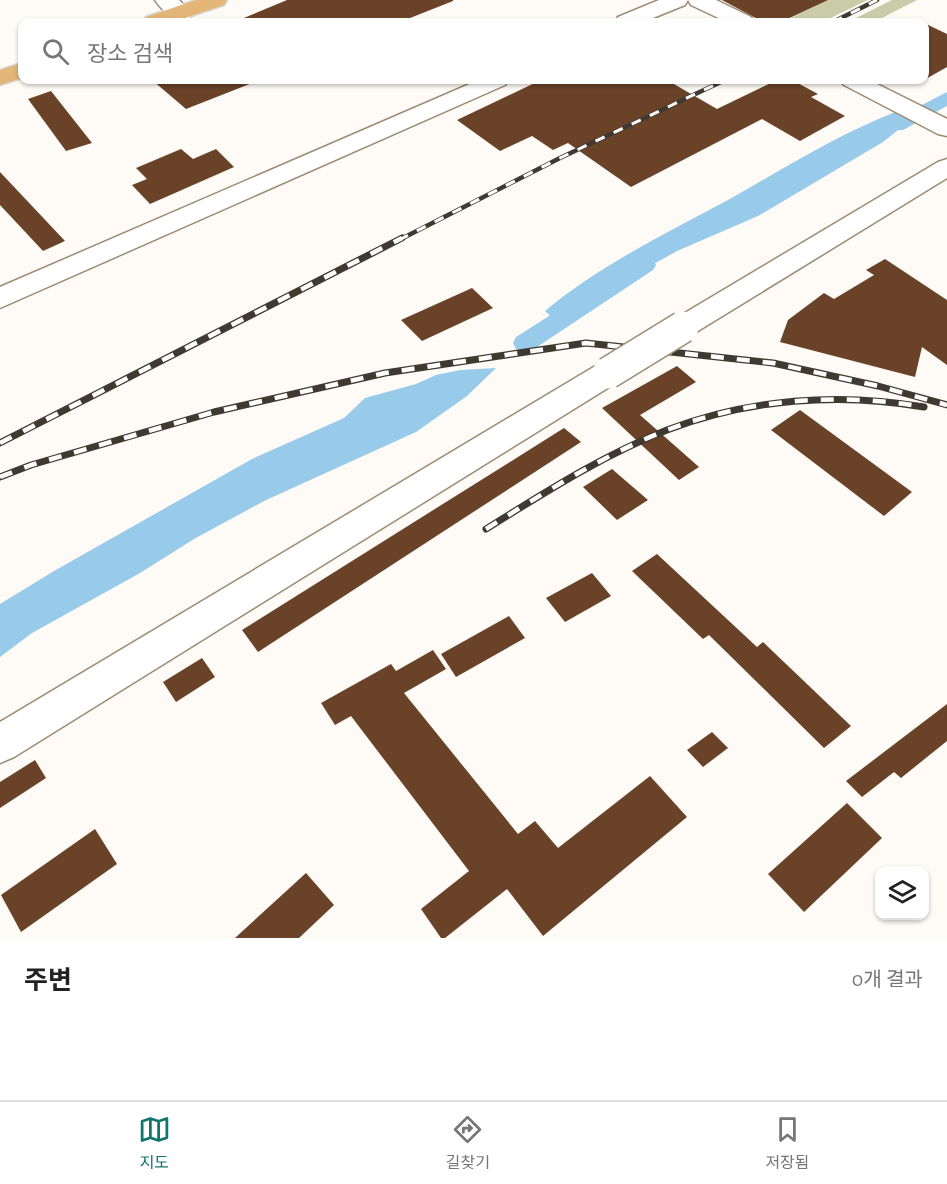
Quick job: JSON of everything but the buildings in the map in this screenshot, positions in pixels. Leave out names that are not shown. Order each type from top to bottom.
[{"type":"main road","points":[[159,18],[174,6],[216,0]]},
{"type":"main road","points":[[0,78],[18,71]]},
{"type":"street","points":[[635,18],[677,0]]},
{"type":"street","points":[[699,0],[735,18]]},
{"type":"street","points":[[0,298],[487,84]]},
{"type":"street","points":[[860,84],[947,129]]},
{"type":"street","points":[[0,744],[947,167]]},
{"type":"green space","points":[[827,0],[868,0],[830,18],[791,18]]},
{"type":"green space","points":[[892,0],[917,0],[882,18],[856,18]]},
{"type":"water","points":[[898,111],[912,119],[883,142],[758,216],[677,251],[587,301],[557,322],[545,311],[588,279],[634,251],[832,141]]},
{"type":"water","points":[[496,368],[467,396],[416,432],[264,501],[32,633],[0,657],[0,604],[54,571],[252,459],[344,418],[365,398],[416,384],[436,375],[460,370]]},
{"type":"waterway","points":[[896,126],[947,98]]},
{"type":"waterway","points":[[525,343],[645,265]]},
{"type":"railway","points":[[841,18],[877,0]]},
{"type":"railway","points":[[399,240],[560,158],[717,84]]},
{"type":"railway","points":[[0,443],[402,238]]},
{"type":"railway","points":[[0,477],[31,465],[214,412],[385,373],[586,343],[773,363],[878,386],[947,405]]},
{"type":"railway","points":[[486,529],[552,488],[620,451],[698,419],[729,411],[794,401],[859,400],[924,407]]}]
